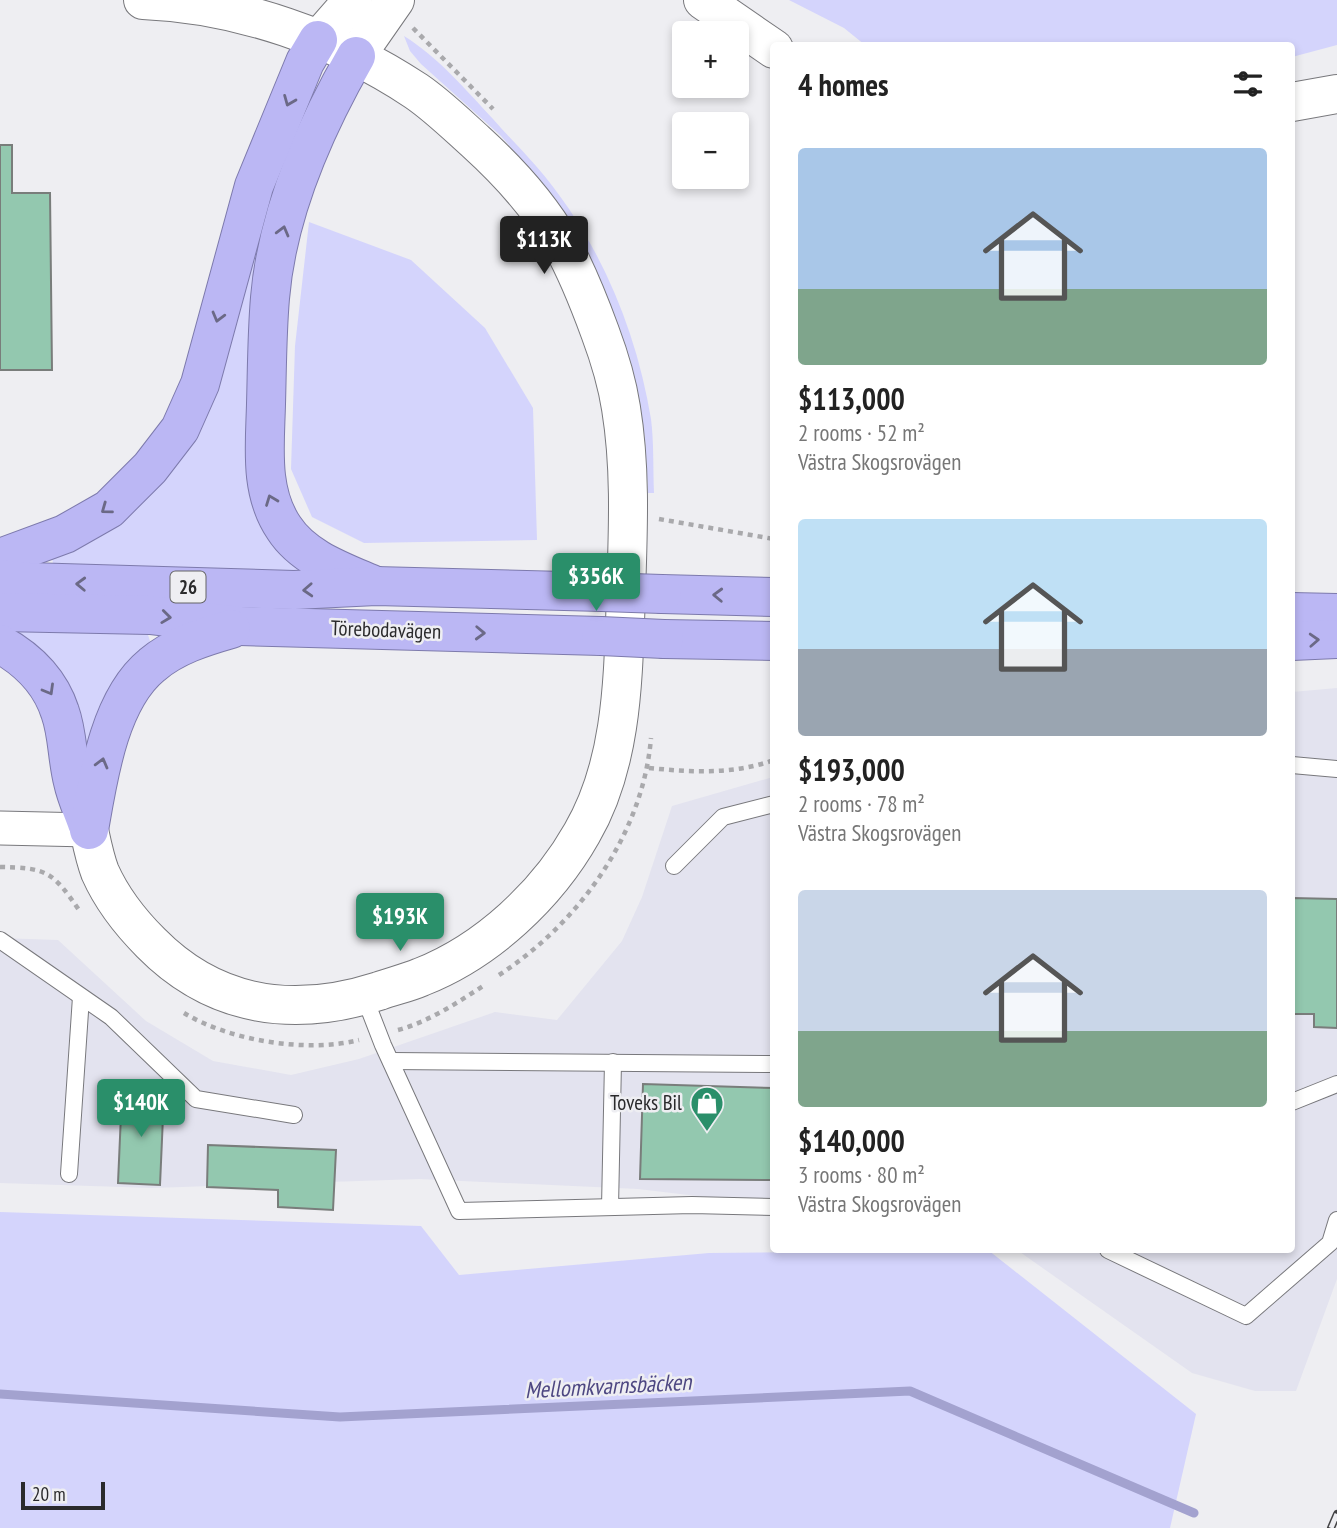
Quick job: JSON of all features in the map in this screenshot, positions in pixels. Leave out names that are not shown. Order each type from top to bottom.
[{"type":"highway","points":[[0,558],[65,534],[109,509],[150,468],[180,429],[200,384],[254,186],[305,62],[318,40]]},
{"type":"highway","points":[[356,56],[309,150],[293,190],[276,255],[270,298],[265,458],[268,494],[284,528],[304,551],[376,586]]},
{"type":"highway","name":"Törebodavägen","points":[[0,579],[294,590],[376,586],[770,597]]},
{"type":"highway","points":[[1295,611],[1337,613]]},
{"type":"highway","name":"Törebodavägen","points":[[0,612],[150,615],[240,626],[770,641]]},
{"type":"highway","points":[[89,830],[97,781],[109,738],[133,685],[151,665],[173,650],[203,637],[240,626]]},
{"type":"highway","points":[[1295,641],[1337,639]]},
{"type":"highway","points":[[0,644],[17,653],[38,672],[61,712],[72,780],[89,830]]},
{"type":"street","points":[[0,828],[89,830],[100,872],[129,920],[167,959],[211,988],[269,1006],[324,1005],[364,996],[422,977],[470,952],[531,901],[558,869],[584,831],[601,790],[614,747],[621,703],[629,478],[621,405],[607,351],[590,303],[561,243],[503,166],[418,92],[356,56],[280,26],[223,10],[143,0]]},
{"type":"street","points":[[318,40],[353,0]]},
{"type":"street","points":[[356,56],[395,0]]},
{"type":"street","points":[[702,0],[770,46]]},
{"type":"street","points":[[1295,101],[1337,94]]},
{"type":"lane","points":[[1295,765],[1337,769]]},
{"type":"lane","points":[[674,866],[723,817],[770,804]]},
{"type":"lane","points":[[0,940],[111,1017],[196,1099],[294,1115]]},
{"type":"lane","points":[[69,1174],[81,996]]},
{"type":"lane","points":[[364,996],[459,1211],[770,1207]]},
{"type":"lane","points":[[391,1060],[770,1065]]},
{"type":"lane","points":[[610,1207],[612,1062]]},
{"type":"lane","points":[[1295,1101],[1337,1084]]},
{"type":"lane","points":[[1114,1253],[1246,1316],[1330,1243],[1337,1220]]},
{"type":"path","points":[[655,518],[770,538]]},
{"type":"path","points":[[649,768],[708,773],[757,766],[770,761]]},
{"type":"shaded area","points":[[789,0],[1337,0],[1337,45],[1295,56],[1295,42],[861,42],[844,28]]},
{"type":"shaded area","points":[[404,36],[451,74],[536,166],[578,222],[595,253],[624,317],[644,385],[652,428],[654,493],[648,493],[645,438],[637,390],[536,177],[501,136],[421,64],[410,51]]},
{"type":"shaded area","points":[[309,222],[411,260],[485,328],[533,408],[537,540],[364,543],[312,517],[291,469],[295,346]]},
{"type":"shaded area","points":[[260,232],[253,386],[306,571],[53,564],[52,557],[128,508]]},
{"type":"shaded area","points":[[10,627],[147,632],[151,644],[88,768]]},
{"type":"shaded area","points":[[1337,688],[1337,1279],[1296,1391],[1255,1391],[1192,1373],[1021,1253],[1295,1253],[1295,692]]},
{"type":"shaded area","points":[[770,778],[770,1205],[638,1189],[419,1179],[152,1188],[0,1183],[0,938],[58,940],[146,1021],[213,1061],[291,1075],[359,1059],[495,1012],[557,1020],[622,941],[642,897],[672,806]]},
{"type":"shaded area","points":[[0,1212],[421,1226],[459,1275],[709,1253],[992,1253],[1196,1414],[1170,1528],[0,1528]]},
{"type":"building","points":[[0,145],[12,145],[12,193],[50,193],[52,370],[0,370]]},
{"type":"building","points":[[1295,898],[1337,899],[1337,1028],[1314,1027],[1314,1014],[1295,1014]]},
{"type":"building","name":"Toveks Bil","points":[[643,1084],[770,1088],[770,1180],[640,1179]]},
{"type":"building","points":[[122,1092],[164,1094],[160,1185],[118,1183]]},
{"type":"building","points":[[208,1145],[336,1150],[333,1210],[278,1207],[278,1190],[207,1187]]},
{"type":"waterway","name":"Mellomkvarnsbäcken","points":[[0,1394],[340,1417],[910,1391],[1194,1513]]},
{"type":"railway","points":[[1331,1528],[1337,1514]]},
{"type":"place","name":"Toveks Bil","points":[[707,1133]]}]
